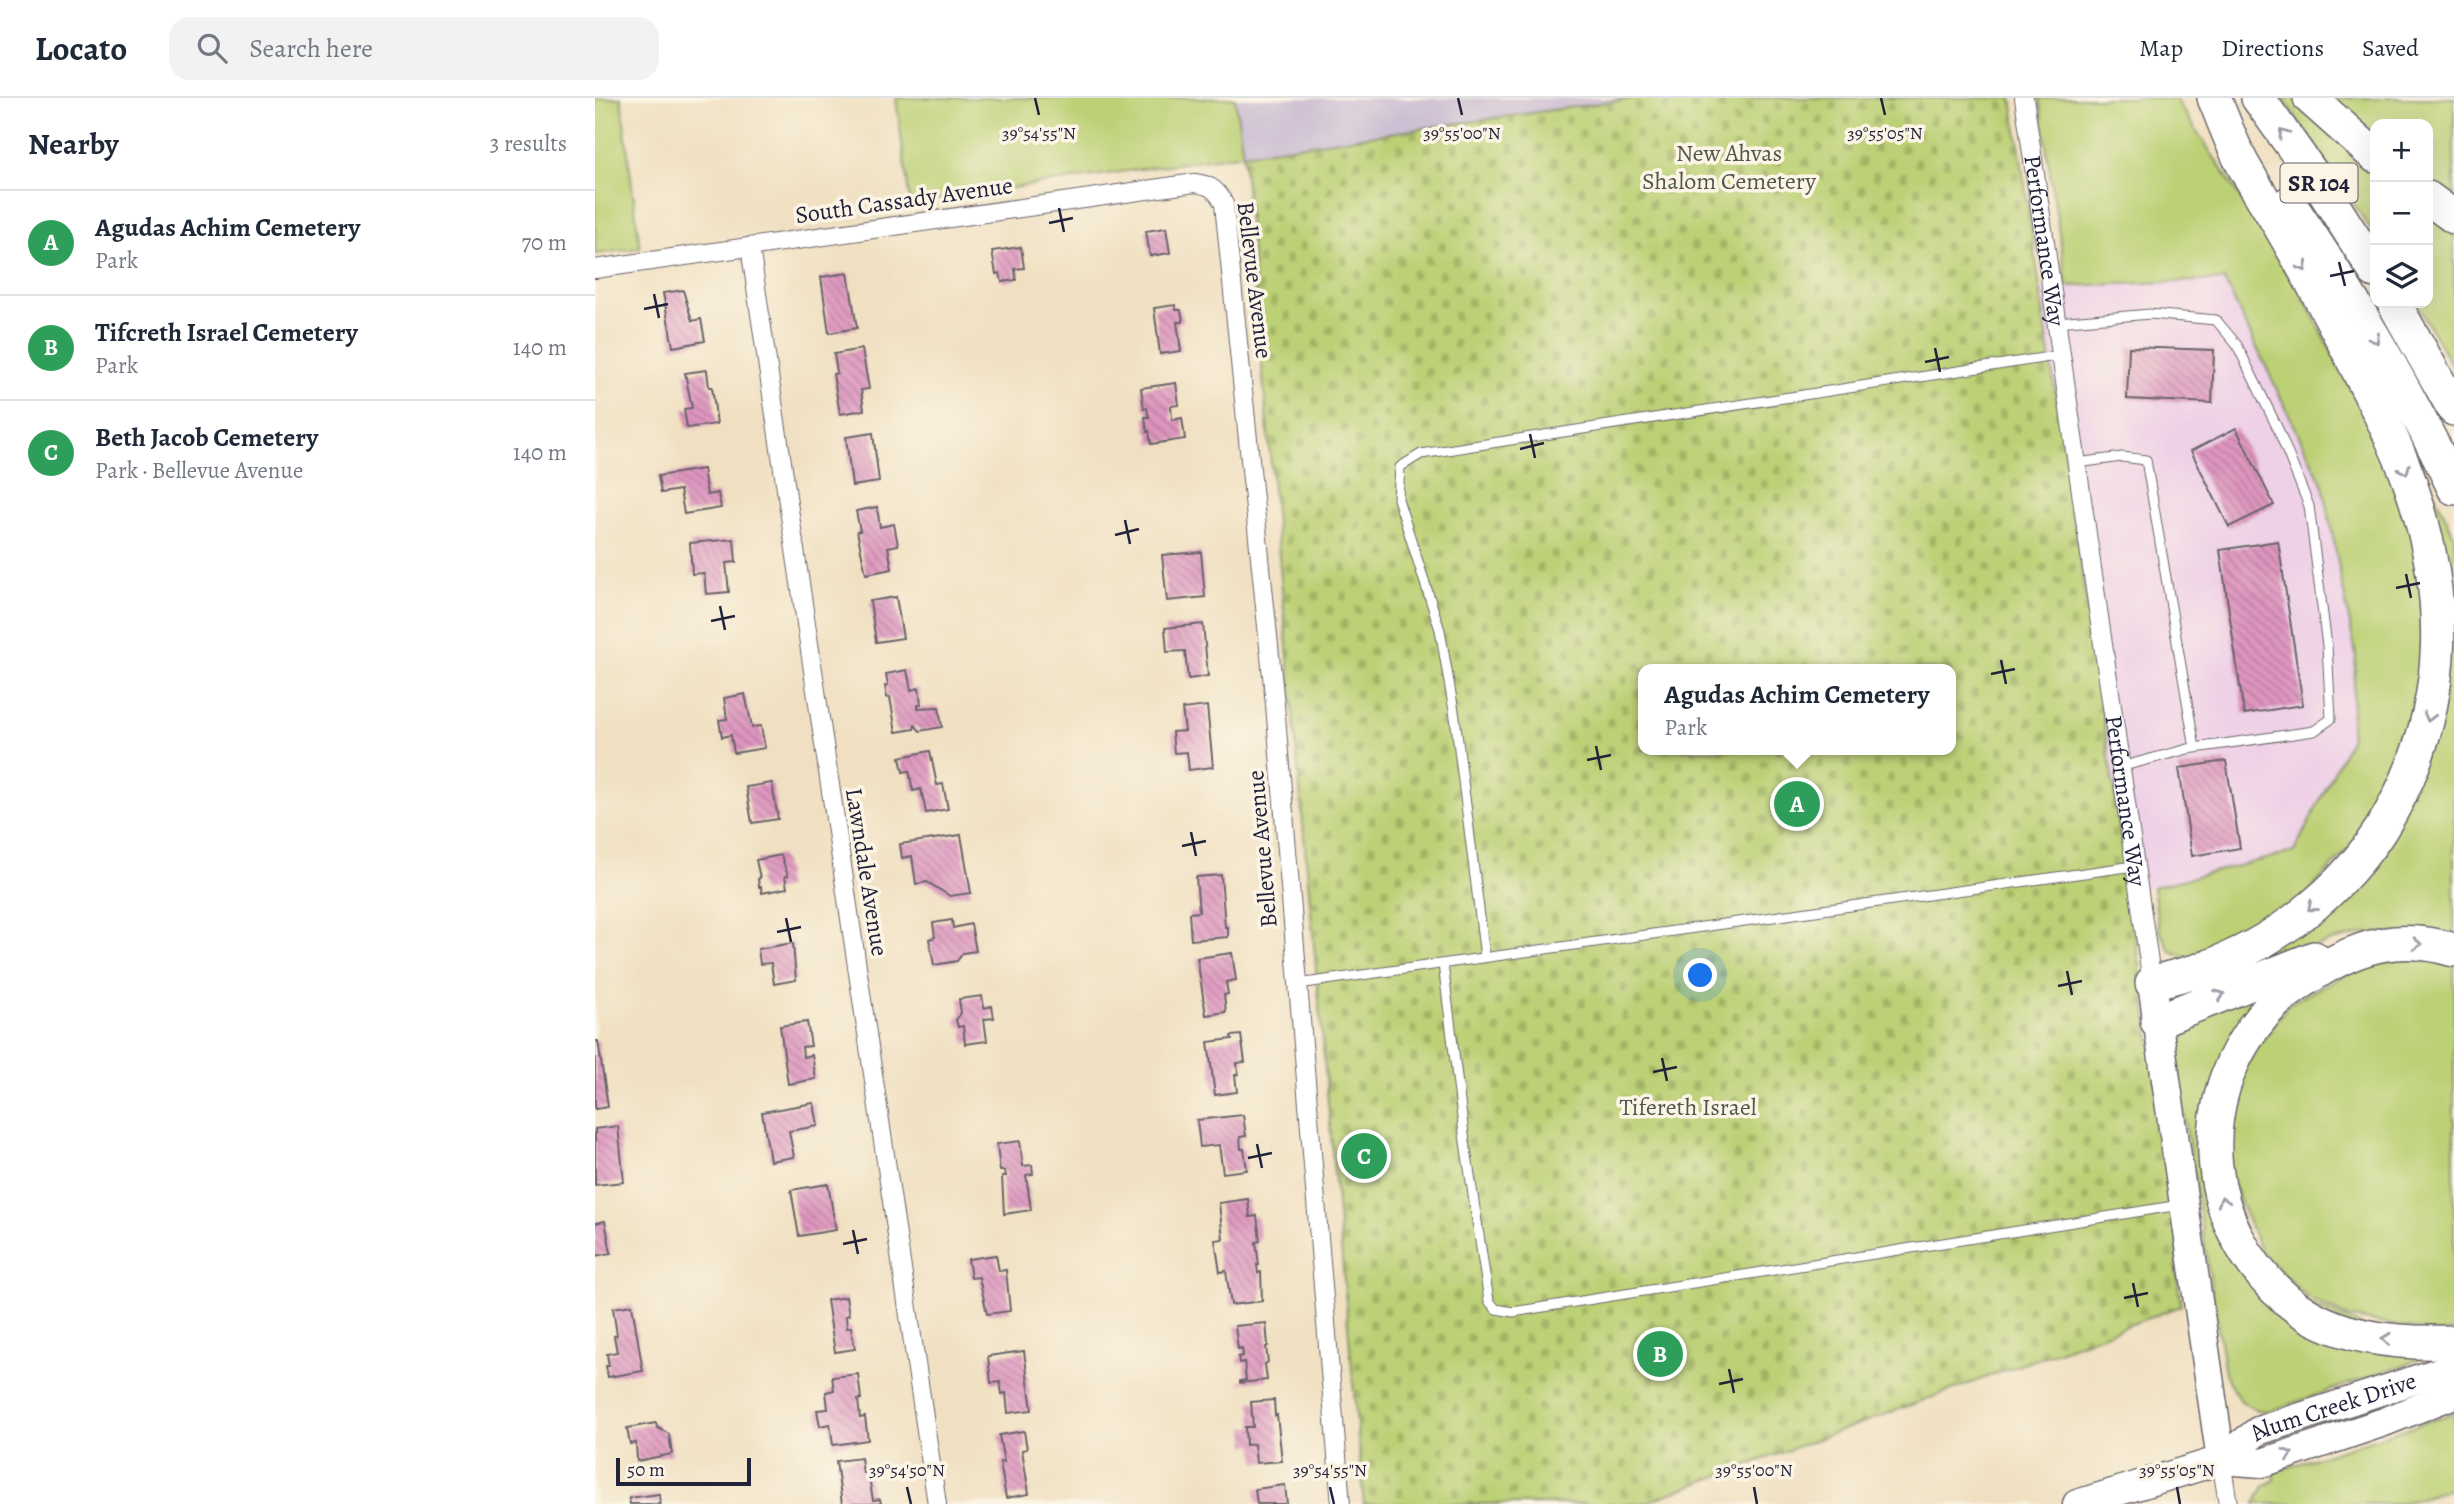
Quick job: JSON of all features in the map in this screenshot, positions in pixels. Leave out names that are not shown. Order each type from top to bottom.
[{"type":"highway","name":"SR 104","points":[[2215,98],[2323,254],[2372,333],[2420,419],[2454,488]]},
{"type":"highway","points":[[2152,982],[2199,970],[2241,953],[2296,920],[2330,892],[2382,829],[2408,780],[2420,750],[2432,706],[2436,675],[2438,642],[2433,568],[2410,481],[2338,329],[2240,161],[2215,98]]},
{"type":"highway","name":"SR 104","points":[[2258,98],[2320,185],[2370,263]]},
{"type":"highway","points":[[2310,98],[2370,152]]},
{"type":"highway","points":[[2433,202],[2454,217]]},
{"type":"highway","points":[[2397,308],[2454,409]]},
{"type":"highway","points":[[2157,1021],[2309,959],[2389,943],[2419,943],[2454,950]]},
{"type":"highway","points":[[2361,948],[2334,961],[2284,995],[2260,1018],[2242,1044],[2227,1073],[2217,1113],[2213,1153],[2220,1193],[2233,1231],[2257,1268],[2288,1301],[2327,1323],[2368,1338],[2420,1343],[2454,1342]]},
{"type":"main road","name":"Performance Way","points":[[2152,982],[2221,1460]]},
{"type":"main road","name":"Alum Creek Drive","points":[[2077,1504],[2221,1460],[2258,1431],[2454,1367]]},
{"type":"main road","name":"Alum Creek Drive","points":[[2221,1460],[2262,1463],[2353,1433],[2454,1394]]},
{"type":"street","name":"Performance Way","points":[[2024,98],[2152,982]]},
{"type":"street","name":"South Cassady Avenue","points":[[595,269],[1195,183],[1208,185],[1219,192]]},
{"type":"street","name":"Bellevue Avenue","points":[[1219,192],[1224,204],[1275,705],[1341,1504]]},
{"type":"street","name":"Lawndale Avenue","points":[[750,247],[937,1504]]},
{"type":"street","name":"Performance Way","points":[[2221,1460],[2228,1504]]},
{"type":"lane","points":[[2057,322],[2150,314],[2216,320],[2237,345],[2278,429],[2309,506],[2326,646],[2331,719],[2314,730],[2195,748],[2120,767]]},
{"type":"lane","points":[[1485,957],[1455,717],[1440,630],[1398,499],[1400,467],[1421,454],[2062,355]]},
{"type":"lane","points":[[2077,463],[2122,457],[2145,460],[2195,748]]},
{"type":"lane","points":[[1298,984],[2134,866]]},
{"type":"lane","points":[[1443,964],[1465,1142],[1489,1301],[1496,1309],[1513,1312],[2183,1204]]},
{"type":"shaded area","points":[[1235,98],[1636,98],[1243,154]]},
{"type":"shaded area","points":[[2224,280],[2323,485],[2356,655],[2350,740],[2294,852],[2153,887],[2129,888],[2040,289]]},
{"type":"green space","points":[[595,98],[621,98],[640,248],[595,254]]},
{"type":"green space","points":[[896,98],[1235,98],[1243,154],[910,203]]},
{"type":"green space","name":"Tifereth Israel","points":[[1636,98],[2012,98],[2179,1232],[2176,1267],[2181,1306],[1641,1504],[1364,1504],[1243,154]]},
{"type":"green space","points":[[2039,98],[2175,98],[2296,282],[2371,429],[2407,512],[2426,581],[2421,700],[2375,820],[2304,897],[2212,955],[2191,959],[2170,951],[2159,929],[2153,887],[2294,852],[2350,740],[2356,655],[2323,485],[2224,280],[2067,286]]},
{"type":"green space","points":[[2283,98],[2297,98],[2370,168],[2370,228]]},
{"type":"green space","points":[[2330,98],[2454,98],[2454,201],[2433,186],[2433,119],[2370,119],[2370,134]]},
{"type":"green space","points":[[2433,215],[2454,229],[2454,369],[2419,308],[2433,308]]},
{"type":"green space","points":[[2410,441],[2454,535],[2454,934],[2368,933],[2331,941],[2198,994],[2335,898],[2441,711]]},
{"type":"green space","points":[[2407,959],[2447,960],[2454,963],[2454,1331],[2437,1333],[2348,1317],[2308,1298],[2261,1252],[2228,1171],[2228,1119],[2238,1078],[2288,1004],[2364,965]]},
{"type":"green space","points":[[2274,986],[2212,1091],[2255,1281],[2432,1355],[2268,1412],[2252,1408],[2241,1400],[2225,1373],[2181,1096],[2179,1066],[2184,1036],[2199,1020],[2238,1000]]},
{"type":"green space","points":[[2454,1413],[2454,1488],[2399,1504],[2255,1504],[2264,1486],[2275,1480],[2273,1472]]},
{"type":"building","points":[[1166,228],[1170,253],[1150,256],[1146,231]]},
{"type":"building","points":[[1021,247],[1024,268],[1015,269],[1016,280],[1002,282],[1000,273],[996,274],[992,251]]},
{"type":"building","points":[[848,273],[857,328],[829,333],[821,277]]},
{"type":"building","points":[[683,290],[692,321],[701,319],[705,341],[673,347],[663,293]]},
{"type":"building","points":[[1175,305],[1176,310],[1181,310],[1183,322],[1177,322],[1181,351],[1160,354],[1154,308]]},
{"type":"building","points":[[2129,347],[2214,350],[2212,403],[2127,399]]},
{"type":"building","points":[[862,349],[869,389],[861,390],[864,410],[840,414],[833,374],[837,373],[834,354]]},
{"type":"building","points":[[707,370],[717,424],[687,428],[684,409],[692,408],[685,373]]},
{"type":"building","points":[[1176,383],[1179,405],[1171,406],[1172,420],[1182,418],[1185,439],[1151,444],[1145,417],[1149,417],[1147,408],[1144,409],[1141,388]]},
{"type":"building","points":[[2236,428],[2274,505],[2229,527],[2191,451]]},
{"type":"building","points":[[873,433],[879,482],[852,486],[846,437]]},
{"type":"building","points":[[703,469],[707,495],[718,493],[721,508],[684,514],[680,490],[661,493],[658,476]]},
{"type":"building","points":[[877,507],[880,527],[894,524],[898,545],[888,547],[892,569],[866,574],[857,531],[860,531],[856,511]]},
{"type":"building","points":[[734,539],[736,562],[726,563],[729,592],[706,594],[704,573],[692,574],[690,543]]},
{"type":"building","points":[[2278,541],[2303,705],[2244,714],[2220,550]]},
{"type":"building","points":[[1201,552],[1205,597],[1167,601],[1162,555]]},
{"type":"building","points":[[896,597],[903,638],[876,642],[870,601]]},
{"type":"building","points":[[1203,624],[1208,676],[1188,679],[1185,651],[1167,652],[1165,628]]},
{"type":"building","points":[[907,670],[911,690],[919,688],[921,704],[918,708],[939,707],[942,727],[920,731],[915,725],[914,729],[896,732],[890,697],[887,698],[886,674]]},
{"type":"building","points":[[745,694],[752,727],[761,726],[765,748],[734,753],[731,735],[722,737],[719,720],[727,719],[724,698]]},
{"type":"building","points":[[1207,706],[1213,767],[1189,770],[1187,752],[1174,753],[1172,732],[1185,731],[1182,709]]},
{"type":"building","points":[[930,751],[937,785],[943,784],[948,809],[926,813],[921,789],[913,791],[909,771],[903,772],[900,757]]},
{"type":"building","points":[[2226,761],[2240,848],[2192,856],[2179,768]]},
{"type":"building","points":[[772,783],[778,819],[752,823],[746,787]]},
{"type":"building","points":[[961,835],[971,893],[950,896],[927,882],[916,884],[912,856],[902,858],[900,844]]},
{"type":"building","points":[[781,855],[788,876],[785,876],[787,888],[762,893],[756,860]]},
{"type":"building","points":[[1221,875],[1228,937],[1191,940],[1189,913],[1199,912],[1196,877]]},
{"type":"building","points":[[952,920],[953,928],[971,924],[976,951],[963,953],[957,961],[934,965],[929,939],[935,937],[933,923]]},
{"type":"building","points":[[793,943],[796,980],[774,984],[771,963],[760,964],[758,949]]},
{"type":"building","points":[[1232,953],[1236,980],[1226,982],[1226,1012],[1206,1015],[1197,958]]},
{"type":"building","points":[[982,996],[984,1008],[992,1006],[994,1018],[984,1019],[987,1041],[965,1044],[963,1026],[958,1027],[956,1020],[961,1013],[959,999]]},
{"type":"building","points":[[807,1022],[811,1046],[802,1047],[803,1057],[812,1055],[816,1079],[788,1084],[780,1026]]},
{"type":"building","points":[[1241,1035],[1245,1062],[1237,1063],[1237,1092],[1215,1095],[1208,1042]]},
{"type":"building","points":[[595,1041],[598,1041],[608,1107],[595,1109]]},
{"type":"building","points":[[814,1103],[818,1126],[789,1131],[794,1157],[770,1161],[762,1112]]},
{"type":"building","points":[[1243,1115],[1246,1136],[1240,1137],[1247,1170],[1223,1173],[1219,1145],[1200,1147],[1197,1120]]},
{"type":"building","points":[[618,1126],[624,1182],[595,1185],[595,1129]]},
{"type":"building","points":[[1020,1141],[1023,1166],[1032,1165],[1033,1174],[1026,1175],[1031,1210],[1004,1214],[1002,1176],[1006,1176],[1005,1171],[1000,1171],[997,1144]]},
{"type":"building","points":[[828,1184],[836,1230],[799,1236],[791,1190]]},
{"type":"building","points":[[1248,1199],[1250,1217],[1257,1216],[1260,1241],[1256,1242],[1257,1265],[1258,1273],[1261,1272],[1262,1301],[1231,1305],[1226,1271],[1220,1272],[1215,1240],[1223,1239],[1219,1203]]},
{"type":"building","points":[[605,1221],[611,1253],[595,1256],[595,1223]]},
{"type":"building","points":[[996,1255],[999,1271],[1006,1270],[1010,1311],[987,1314],[979,1277],[971,1278],[968,1259]]},
{"type":"building","points":[[846,1297],[849,1315],[846,1316],[847,1328],[851,1327],[855,1349],[835,1352],[827,1300]]},
{"type":"building","points":[[632,1305],[643,1371],[608,1377],[607,1354],[617,1352],[613,1308]]},
{"type":"building","points":[[1266,1323],[1267,1380],[1240,1383],[1246,1380],[1244,1362],[1239,1363],[1238,1357],[1243,1356],[1242,1348],[1238,1349],[1235,1326]]},
{"type":"building","points":[[1024,1351],[1032,1410],[1008,1413],[1006,1393],[1002,1394],[1000,1382],[991,1383],[988,1356]]},
{"type":"building","points":[[858,1374],[860,1418],[865,1417],[868,1440],[833,1445],[830,1424],[820,1426],[817,1410],[828,1409],[826,1392],[834,1390],[832,1377]]},
{"type":"building","points":[[1274,1400],[1282,1461],[1256,1463],[1254,1444],[1246,1445],[1245,1427],[1253,1427],[1251,1402]]},
{"type":"building","points":[[656,1423],[657,1427],[669,1434],[672,1454],[637,1461],[636,1443],[630,1444],[627,1428]]},
{"type":"building","points":[[1024,1431],[1027,1449],[1022,1450],[1029,1494],[1006,1498],[999,1435]]},
{"type":"building","points":[[861,1458],[863,1473],[868,1472],[873,1500],[880,1499],[881,1504],[842,1504],[836,1461]]},
{"type":"building","points":[[1285,1485],[1287,1504],[1257,1504],[1255,1489]]},
{"type":"building","points":[[659,1494],[660,1504],[630,1504],[629,1498]]},
{"type":"place","name":"Agudas Achim Cemetery","points":[[1797,804]]},
{"type":"place","name":"Beth Jacob Cemetery","points":[[1364,1156]]},
{"type":"place","name":"Tifcreth Israel Cemetery","points":[[1660,1354]]},
{"type":"park label","name":"New Ahvas Shalom Cemetery","points":[[1729,167]]}]
